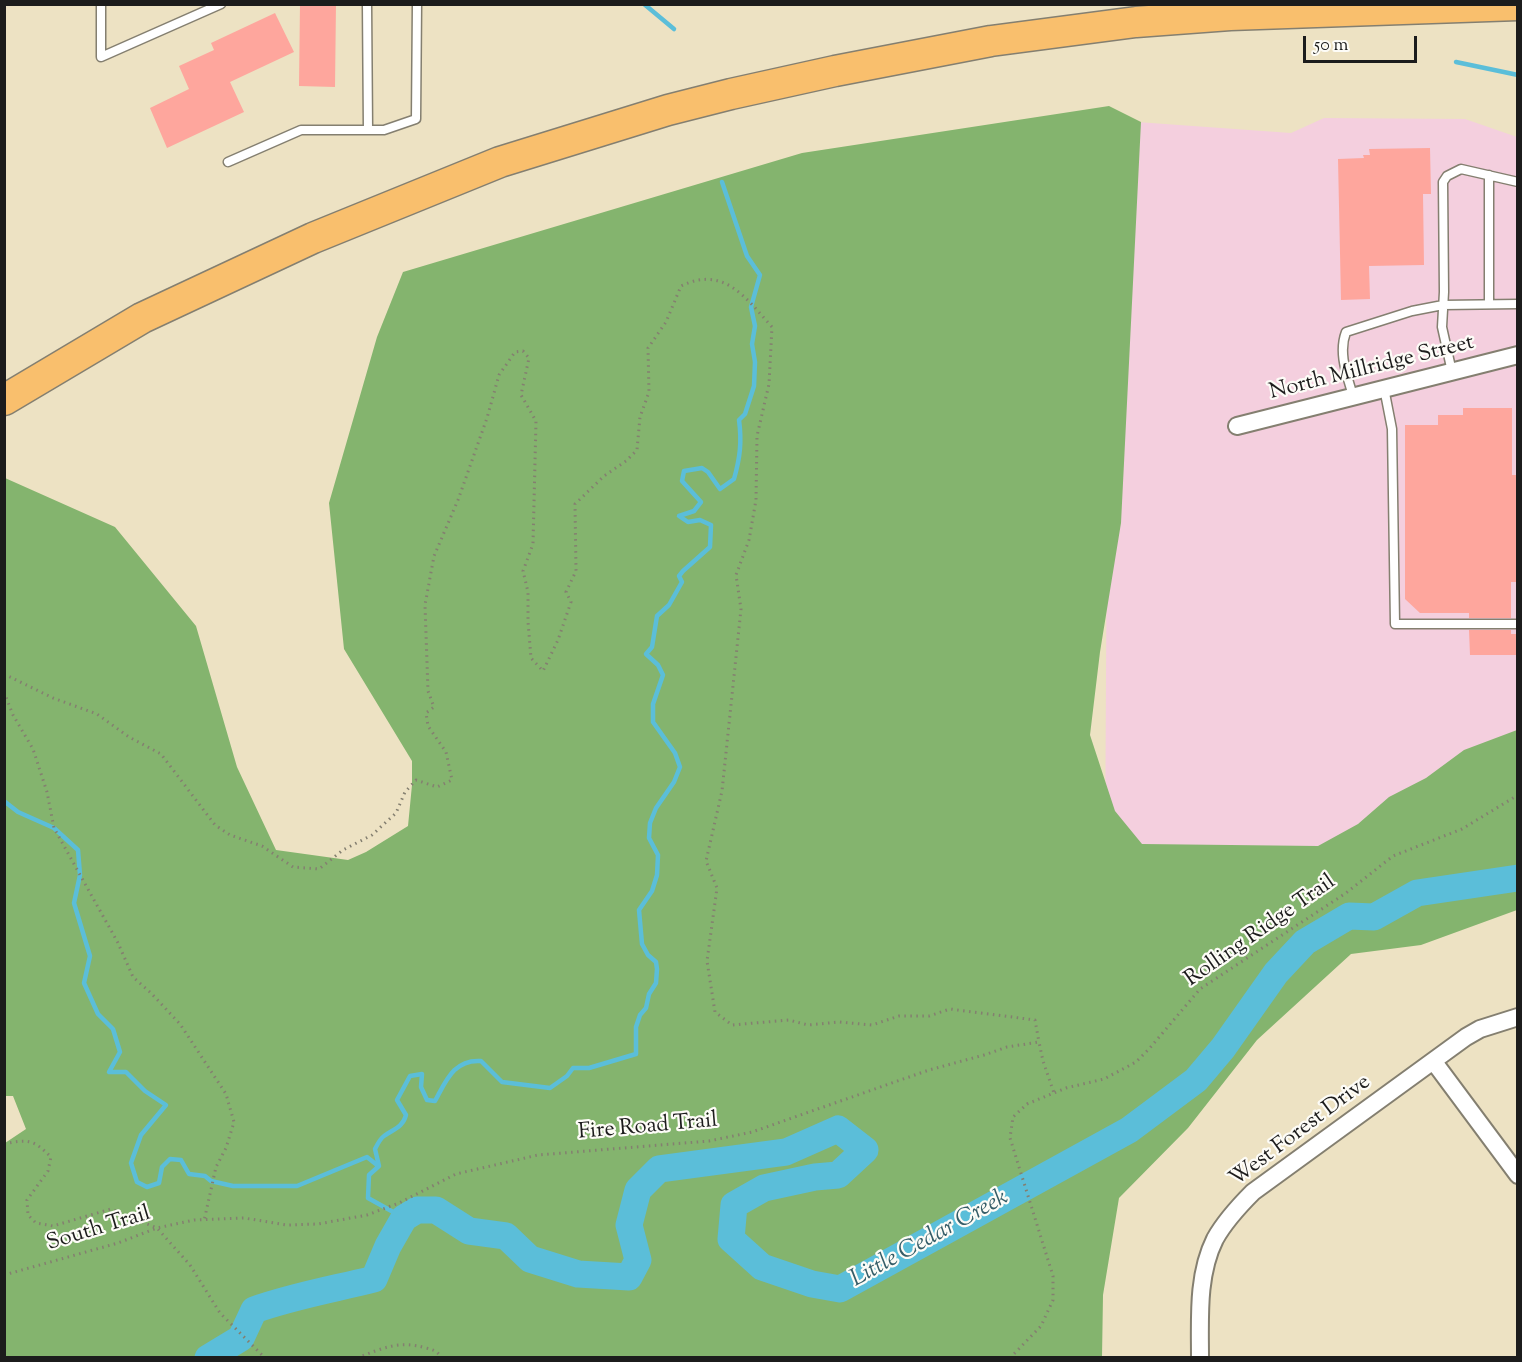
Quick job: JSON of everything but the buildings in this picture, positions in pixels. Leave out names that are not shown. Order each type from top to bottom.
[{"type":"highway","points":[[4,400],[142,318],[323,234],[500,162],[720,96],[991,41],[1136,22],[1230,15],[1518,5]]},
{"type":"street","name":"North Millridge Street","points":[[1237,426],[1518,355]]},
{"type":"street","name":"West Forest Drive","points":[[1200,1358],[1202,1285],[1208,1259],[1216,1239],[1231,1216],[1262,1185],[1480,1029],[1518,1017]]},
{"type":"street","points":[[1434,1062],[1518,1175]]},
{"type":"lane","points":[[101,4],[101,57],[221,4]]},
{"type":"lane","points":[[367,4],[368,130]]},
{"type":"lane","points":[[228,162],[301,130],[384,130],[416,119],[417,4]]},
{"type":"lane","points":[[1452,372],[1442,327],[1443,182],[1447,176],[1461,169],[1518,182]]},
{"type":"lane","points":[[1489,175],[1490,304]]},
{"type":"lane","points":[[1353,396],[1343,358],[1342,343],[1346,332],[1412,311],[1443,305],[1518,304]]},
{"type":"lane","points":[[1383,388],[1392,429],[1395,624],[1518,624]]},
{"type":"path","points":[[4,674],[53,698],[97,714],[129,737],[161,754],[215,825],[230,835],[262,846],[293,867],[319,869],[343,850],[372,835],[396,813],[405,792],[417,780],[437,787],[452,780],[446,752],[428,726],[426,713],[434,707],[428,691],[425,605],[434,556],[487,418],[499,375],[514,352],[524,351],[529,358],[521,395],[536,421],[533,544],[524,571],[528,592],[531,658],[543,671],[558,640],[572,602],[566,592],[576,571],[575,504],[636,450],[640,417],[649,392],[648,348],[666,322],[681,286],[695,279],[716,280],[738,289],[772,327],[769,384],[758,436],[756,500],[748,540],[736,574],[741,609],[722,791],[706,861],[717,888],[707,960],[715,1012],[732,1025],[789,1020],[808,1025],[839,1022],[872,1025],[899,1016],[929,1016],[950,1009],[1035,1020],[1043,1061],[1054,1093]]},
{"type":"path","points":[[4,692],[13,715],[33,749],[47,792],[54,828],[118,944],[133,977],[180,1024],[226,1094],[234,1122],[226,1148],[216,1167],[204,1221]]},
{"type":"path","name":"Rolling Ridge Trail","points":[[1010,1358],[1041,1326],[1053,1300],[1053,1276],[1010,1138],[1013,1117],[1027,1104],[1054,1093],[1104,1079],[1136,1062],[1200,989],[1346,893],[1393,856],[1462,830],[1518,795]]},
{"type":"path","name":"Fire Road Trail","points":[[204,1221],[244,1218],[287,1225],[318,1224],[375,1212],[397,1204],[456,1174],[538,1155],[709,1141],[752,1132],[929,1070],[1007,1047],[1039,1042]]},
{"type":"path","points":[[4,1144],[24,1140],[37,1143],[51,1156],[48,1171],[27,1200],[28,1215],[36,1223],[53,1226],[111,1209],[157,1228],[190,1265],[220,1313],[265,1358]]},
{"type":"path","name":"South Trail","points":[[4,1275],[118,1243],[157,1228],[194,1220],[204,1221]]},
{"type":"path","points":[[357,1358],[391,1345],[412,1344],[437,1351],[442,1358]]},
{"type":"shaded area","points":[[1324,118],[1465,119],[1517,137],[1517,863],[1105,861],[1109,120],[1291,133]]},
{"type":"green space","points":[[1109,106],[1141,122],[1121,523],[1100,652],[1090,735],[1115,811],[1142,844],[1318,846],[1358,824],[1389,797],[1426,778],[1464,750],[1517,730],[1517,910],[1421,945],[1351,954],[1257,1040],[1188,1128],[1119,1198],[1103,1295],[1102,1357],[5,1357],[5,1143],[26,1129],[13,1096],[4,1096],[5,478],[115,527],[196,626],[237,767],[276,850],[348,860],[366,852],[408,826],[412,785],[412,761],[344,649],[329,503],[377,337],[403,272],[802,153]]},
{"type":"waterway","points":[[644,4],[674,29]]},
{"type":"waterway","points":[[1456,62],[1518,75]]},
{"type":"waterway","points":[[404,1218],[368,1198],[369,1175],[379,1166],[375,1149],[383,1137],[405,1119],[406,1115],[397,1100],[410,1076],[422,1074],[421,1087],[427,1100],[435,1101],[452,1073],[472,1061],[481,1061],[502,1082],[550,1088],[567,1076],[573,1068],[589,1068],[636,1054],[636,1027],[640,1015],[646,1008],[649,994],[656,983],[657,969],[656,962],[648,955],[642,944],[639,910],[652,891],[657,875],[658,855],[649,838],[650,823],[680,767],[675,753],[653,722],[653,704],[663,675],[658,665],[646,654],[652,647],[657,616],[669,605],[682,582],[679,576],[710,547],[711,525],[700,520],[688,522],[679,516],[694,511],[701,502],[682,481],[684,471],[702,468],[708,472],[720,489],[734,479],[740,450],[739,420],[745,414],[754,386],[755,362],[752,344],[755,326],[751,307],[760,275],[747,256],[722,182]]},
{"type":"waterway","points":[[4,801],[18,812],[54,828],[78,850],[80,875],[74,903],[90,956],[84,983],[98,1014],[113,1029],[120,1052],[109,1072],[126,1072],[145,1091],[166,1105],[141,1135],[131,1163],[137,1182],[147,1187],[159,1183],[162,1167],[170,1159],[181,1160],[189,1174],[205,1176],[211,1181],[233,1186],[297,1186],[367,1157],[377,1165]]},
{"type":"waterway","name":"Little Cedar Creek","points":[[208,1358],[241,1338],[254,1310],[374,1279],[388,1246],[404,1218],[417,1210],[436,1210],[469,1231],[506,1236],[530,1259],[578,1274],[629,1277],[638,1260],[629,1225],[638,1190],[659,1169],[786,1152],[838,1129],[865,1150],[838,1175],[815,1177],[764,1188],[734,1205],[731,1239],[762,1267],[812,1284],[840,1289],[1129,1130],[1196,1080],[1223,1048],[1276,973],[1305,942],[1349,916],[1374,917],[1417,893],[1518,878]]}]
